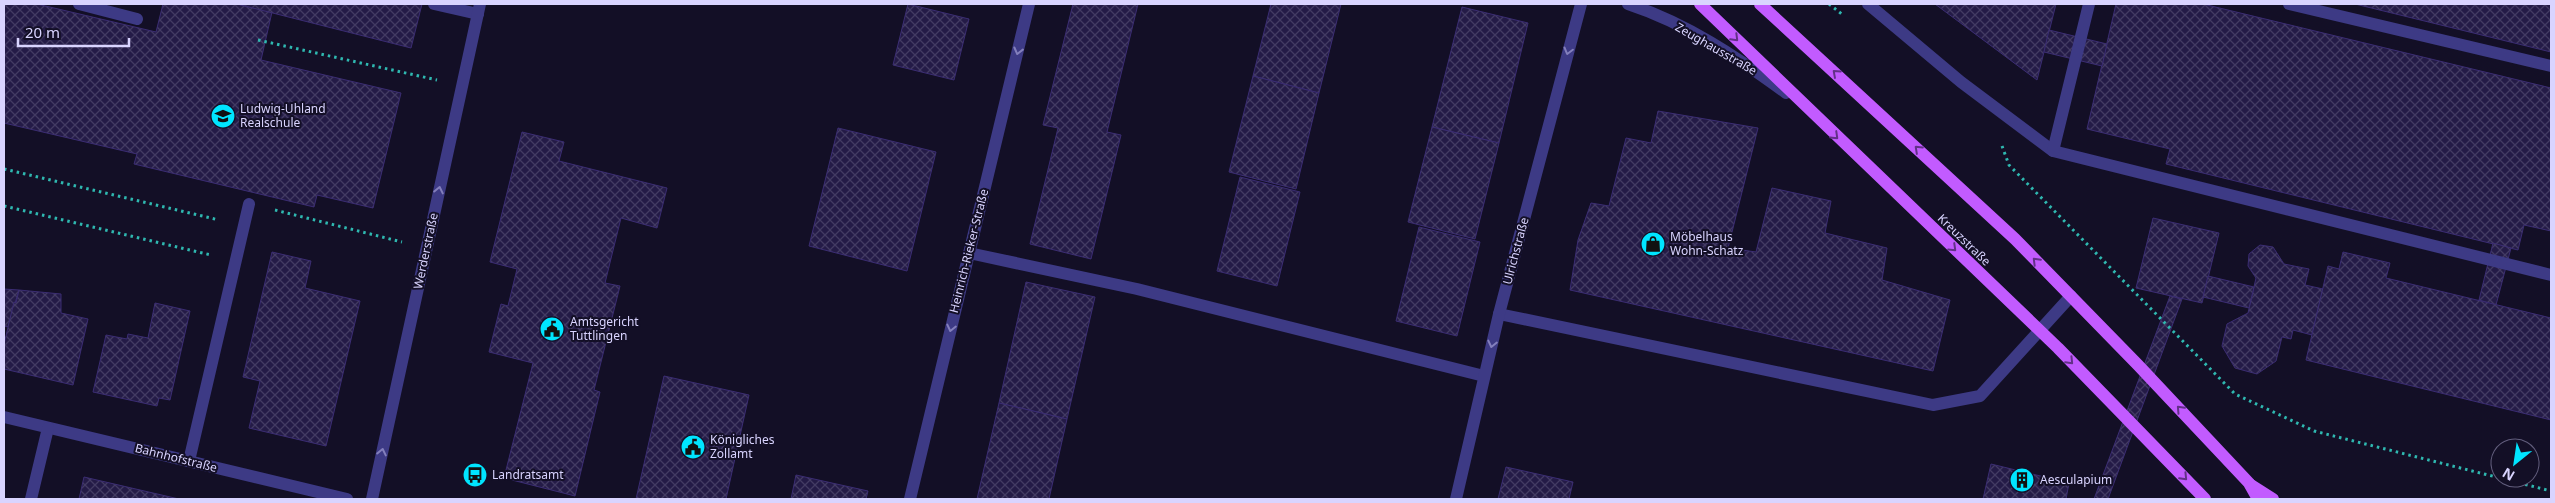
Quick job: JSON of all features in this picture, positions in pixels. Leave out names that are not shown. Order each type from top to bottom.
[{"type":"main road","name":"Kreuzstraße","points":[[1700,4],[2038,330],[2205,499]]},
{"type":"main road","points":[[1760,4],[2015,239],[2249,483],[2273,499]]},
{"type":"main road","points":[[2249,483],[2258,499]]},
{"type":"street","points":[[79,4],[137,19]]},
{"type":"street","points":[[434,4],[479,9]]},
{"type":"street","name":"Heinrich-Rieker-Straße","points":[[910,499],[1029,4]]},
{"type":"street","name":"Ulrichstraße","points":[[1456,499],[1499,314],[1580,4]]},
{"type":"street","name":"Zeughausstraße","points":[[1628,4],[1646,10],[1705,39],[1741,60],[1800,102]]},
{"type":"street","points":[[1868,4],[1961,82],[2053,151],[2551,275]]},
{"type":"street","points":[[2053,151],[2088,4]]},
{"type":"street","points":[[2289,4],[2551,66]]},
{"type":"street","name":"Werderstraße","points":[[372,499],[479,9]]},
{"type":"street","points":[[189,461],[249,204]]},
{"type":"street","points":[[969,253],[1137,289],[1484,376]]},
{"type":"street","points":[[1499,314],[1933,405],[1980,396],[2038,330],[2071,296]]},
{"type":"street","name":"Bahnhofstraße","points":[[4,417],[347,499]]},
{"type":"street","points":[[31,499],[48,428]]},
{"type":"path","points":[[258,40],[462,86]]},
{"type":"path","points":[[2014,122],[2002,137],[2002,150],[2009,164],[2235,394],[2314,431],[2490,475]]},
{"type":"path","points":[[4,169],[244,226]]},
{"type":"path","points":[[249,204],[427,248]]},
{"type":"path","points":[[4,206],[236,261]]},
{"type":"building","points":[[4,4],[37,4],[156,32],[163,4],[237,4],[272,12],[261,60],[401,93],[373,208],[317,195],[314,207],[134,164],[137,154],[4,123]]},
{"type":"building","points":[[237,4],[422,4],[411,48]]},
{"type":"building","points":[[908,4],[969,19],[954,80],[893,65]]},
{"type":"building","points":[[1073,4],[1138,4],[1107,132],[1121,135],[1091,259],[1030,244],[1058,128],[1043,125]]},
{"type":"building","points":[[1271,4],[1341,4],[1319,93],[1253,76]]},
{"type":"building","points":[[1935,4],[2056,4],[2037,80]]},
{"type":"building","points":[[2116,4],[2203,4],[2551,88],[2551,231],[2524,225],[2518,250],[2166,164],[2170,149],[2087,129]]},
{"type":"building","points":[[2355,4],[2551,4],[2551,52]]},
{"type":"building","points":[[1462,7],[1528,23],[1499,143],[1432,127]]},
{"type":"building","points":[[2049,30],[2107,44],[2102,66],[2044,52]]},
{"type":"building","points":[[1253,76],[1319,93],[1296,189],[1229,172]]},
{"type":"building","name":"Möbelhaus Wohn-Schatz","points":[[1658,111],[1758,128],[1728,248],[1756,252],[1772,188],[1831,201],[1825,233],[1887,248],[1882,280],[1950,300],[1933,371],[1570,290],[1578,240],[1591,203],[1609,206],[1626,138],[1651,143]]},
{"type":"building","points":[[1432,127],[1499,143],[1475,239],[1408,222]]},
{"type":"building","points":[[838,128],[936,152],[907,271],[809,246]]},
{"type":"building","name":"Amtsgericht Tuttlingen","points":[[522,132],[564,142],[559,161],[667,188],[657,228],[621,218],[605,283],[620,286],[594,390],[600,392],[575,496],[504,478],[533,363],[489,352],[501,304],[508,306],[517,269],[490,262]]},
{"type":"building","points":[[1240,177],[1300,192],[1277,286],[1217,271]]},
{"type":"building","points":[[2153,218],[2219,233],[2202,303],[2136,288]]},
{"type":"building","points":[[1419,227],[1480,242],[1457,336],[1396,321]]},
{"type":"building","points":[[2493,243],[2511,248],[2496,305],[2479,300]]},
{"type":"building","points":[[2260,245],[2273,247],[2284,264],[2309,269],[2305,285],[2323,289],[2312,335],[2293,330],[2291,339],[2282,337],[2276,361],[2257,374],[2235,368],[2222,346],[2227,324],[2248,313],[2256,278],[2248,266],[2249,254]]},
{"type":"building","points":[[272,252],[311,261],[305,288],[360,301],[326,446],[249,428],[260,381],[243,377]]},
{"type":"building","points":[[2343,252],[2390,263],[2386,278],[2551,318],[2551,420],[2306,360],[2328,266],[2339,269]]},
{"type":"building","points":[[2208,276],[2254,287],[2249,308],[2203,297]]},
{"type":"building","points":[[1026,282],[1095,297],[1067,419],[999,403]]},
{"type":"building","points":[[4,289],[19,290],[8,327],[4,326]]},
{"type":"building","points":[[19,290],[61,294],[61,313],[88,319],[73,385],[4,369],[4,344],[14,302],[16,303]]},
{"type":"building","points":[[2170,296],[2182,299],[2108,499],[2094,499]]},
{"type":"building","points":[[155,303],[190,311],[170,400],[159,398],[157,406],[93,392],[106,335],[127,339],[128,334],[148,338]]},
{"type":"building","name":"Königliches Zollamt","points":[[664,376],[749,395],[726,499],[636,499]]},
{"type":"building","points":[[999,403],[1067,419],[1049,499],[977,499]]},
{"type":"building","name":"Aesculapium","points":[[1991,464],[2069,483],[2066,499],[1983,499]]},
{"type":"building","points":[[1506,467],[1573,482],[1569,499],[1498,499]]},
{"type":"building","points":[[796,475],[868,491],[866,499],[791,499]]},
{"type":"building","points":[[84,477],[153,493],[179,499],[79,499]]},
{"type":"place","name":"Ludwig-Uhland Realschule","points":[[223,116]]},
{"type":"place","name":"Möbelhaus Wohn-Schatz","points":[[1653,244]]},
{"type":"place","name":"Amtsgericht Tuttlingen","points":[[552,329]]},
{"type":"place","name":"Königliches Zollamt","points":[[693,447]]},
{"type":"place","name":"Landratsamt","points":[[475,475]]},
{"type":"place","name":"Aesculapium","points":[[2022,480]]}]
